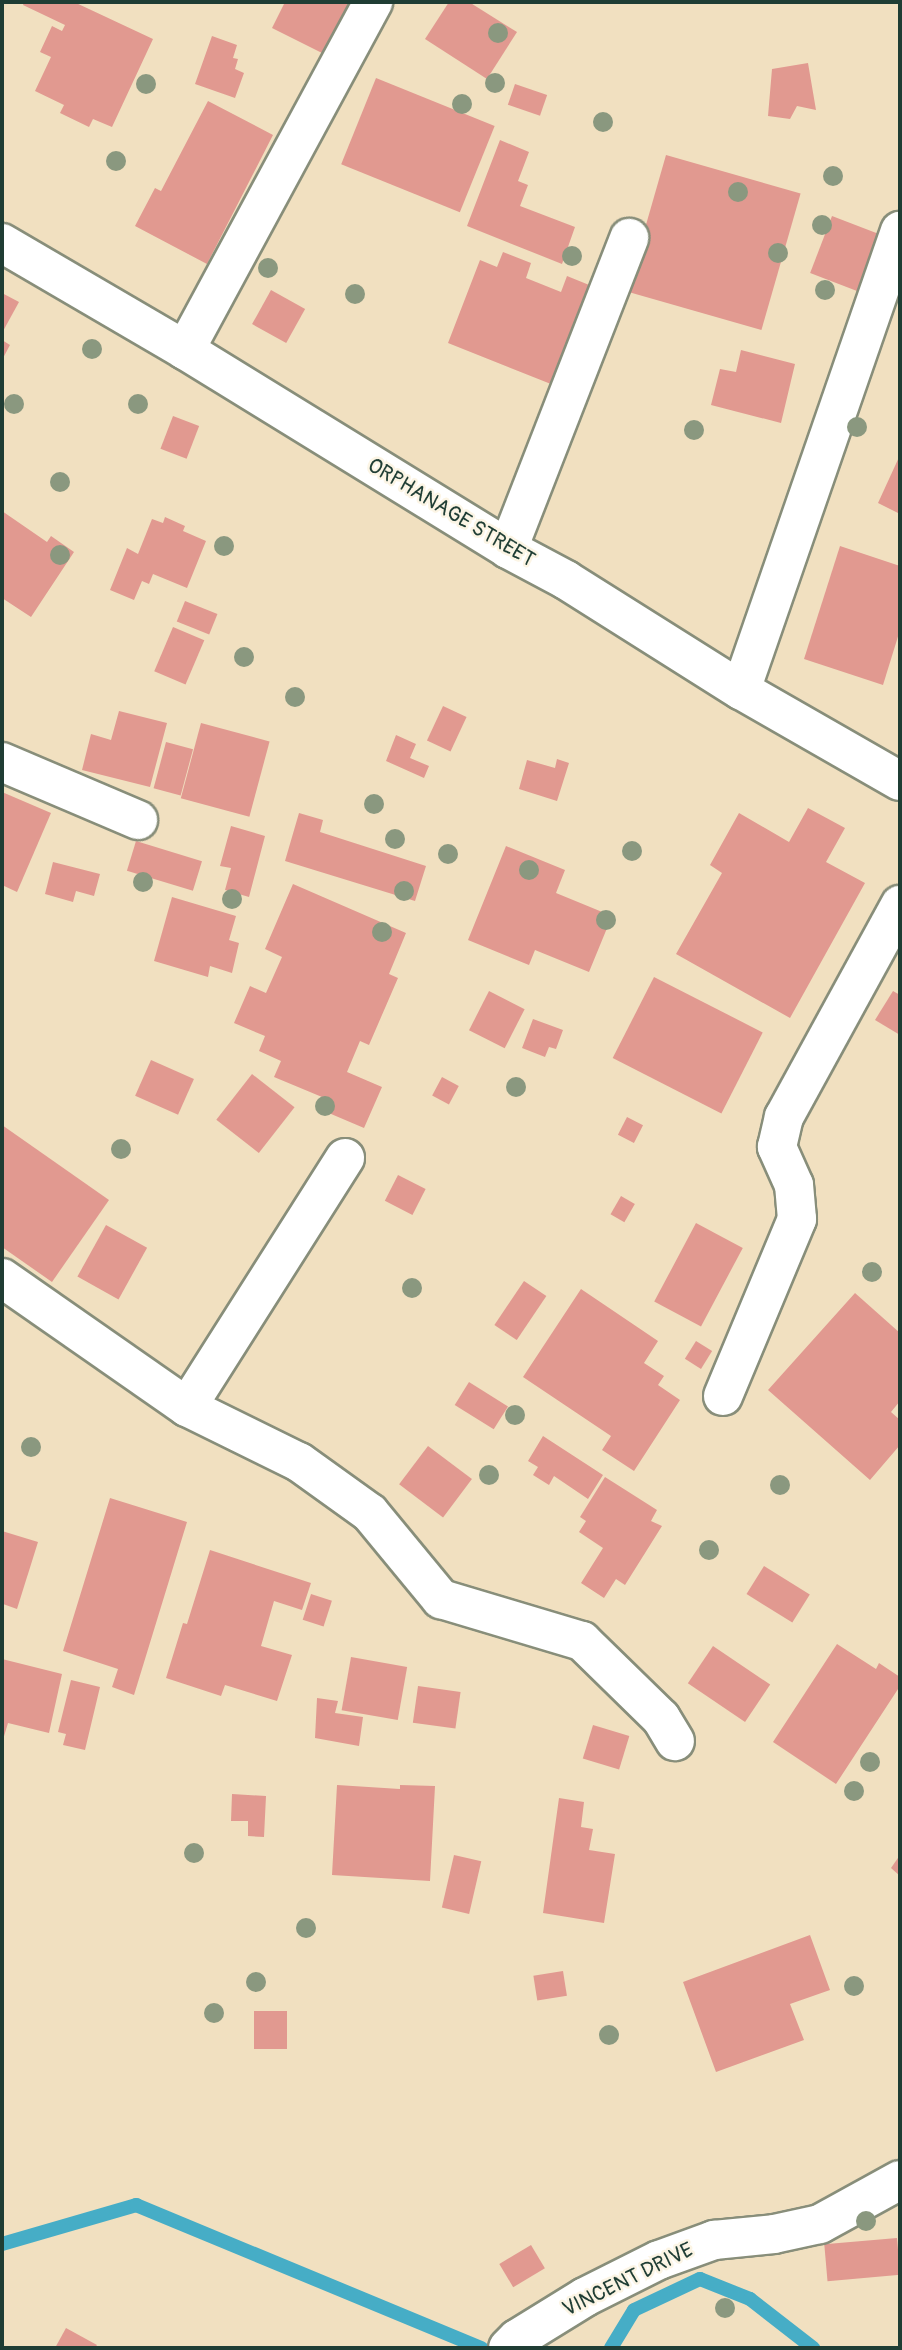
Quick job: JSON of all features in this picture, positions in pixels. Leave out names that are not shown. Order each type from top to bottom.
[{"type":"street","points":[[185,350],[373,2]]},
{"type":"street","points":[[741,690],[900,231]]},
{"type":"street","points":[[508,550],[629,238]]},
{"type":"street","name":"ORPHANAGE STREET","points":[[2,243],[185,350],[508,550],[566,580],[741,690],[900,781]]},
{"type":"street","points":[[2,762],[138,820]]},
{"type":"street","points":[[723,1396],[797,1219],[794,1185],[777,1147],[784,1117],[900,905]]},
{"type":"street","points":[[187,1408],[345,1158]]},
{"type":"street","points":[[2,1278],[187,1408],[299,1462],[370,1513],[441,1599],[582,1641],[661,1718],[675,1741]]},
{"type":"street","name":"VINCENT DRIVE","points":[[512,2344],[585,2297],[659,2260],[714,2240],[774,2234],[820,2224],[900,2180]]},
{"type":"building","points":[[24,2],[74,2],[153,39],[112,127],[93,119],[89,127],[60,113],[64,105],[35,91],[51,57],[40,52],[52,26],[62,31],[65,25],[23,5]]},
{"type":"building","points":[[285,2],[352,2],[326,55],[272,28]]},
{"type":"building","points":[[449,2],[469,2],[517,32],[487,79],[425,39]]},
{"type":"building","points":[[212,36],[237,45],[233,58],[238,59],[235,69],[244,73],[235,98],[195,84]]},
{"type":"building","points":[[808,63],[816,110],[797,106],[790,119],[768,116],[772,69]]},
{"type":"building","points":[[376,78],[495,126],[460,212],[341,164]]},
{"type":"building","points":[[515,84],[547,95],[540,116],[508,105]]},
{"type":"building","points":[[208,101],[273,135],[207,264],[135,226],[155,188],[161,191]]},
{"type":"building","points":[[500,140],[529,152],[518,181],[528,185],[520,206],[575,227],[562,264],[467,226]]},
{"type":"building","points":[[666,155],[801,194],[761,330],[627,291]]},
{"type":"building","points":[[832,216],[881,235],[860,292],[810,273]]},
{"type":"building","points":[[503,252],[531,263],[526,278],[561,292],[567,276],[599,289],[561,388],[448,343],[480,260],[497,267]]},
{"type":"building","points":[[271,290],[305,309],[286,343],[252,324]]},
{"type":"building","points":[[2,293],[19,302],[2,333]]},
{"type":"building","points":[[2,340],[10,345],[2,360]]},
{"type":"building","points":[[741,350],[795,364],[781,423],[711,405],[720,369],[736,372]]},
{"type":"building","points":[[173,416],[199,426],[187,459],[160,449]]},
{"type":"building","points":[[900,455],[900,514],[878,503]]},
{"type":"building","points":[[2,511],[47,542],[51,536],[74,552],[31,617],[2,598]]},
{"type":"building","points":[[165,517],[185,526],[183,531],[206,541],[187,588],[153,574],[149,584],[142,581],[134,600],[110,590],[127,548],[138,554],[152,519],[163,523]]},
{"type":"building","points":[[840,546],[900,566],[900,630],[883,685],[804,659]]},
{"type":"building","points":[[185,601],[217,614],[209,635],[177,621]]},
{"type":"building","points":[[173,627],[204,640],[186,684],[154,671]]},
{"type":"building","points":[[443,706],[467,717],[451,751],[427,740]]},
{"type":"building","points":[[119,711],[167,723],[150,787],[82,770],[91,734],[111,740]]},
{"type":"building","points":[[201,723],[270,741],[249,817],[181,798]]},
{"type":"building","points":[[396,735],[416,744],[410,758],[429,766],[424,778],[386,761]]},
{"type":"building","points":[[166,742],[193,749],[181,796],[154,788]]},
{"type":"building","points":[[557,759],[569,763],[557,801],[519,789],[527,760],[555,768]]},
{"type":"building","points":[[2,792],[51,813],[17,892],[2,885]]},
{"type":"building","points":[[808,808],[845,828],[826,862],[865,883],[790,1018],[676,954],[722,873],[710,865],[739,813],[789,842]]},
{"type":"building","points":[[299,813],[323,820],[320,832],[426,866],[415,901],[285,861]]},
{"type":"building","points":[[231,826],[265,836],[249,897],[225,890],[231,868],[220,866]]},
{"type":"building","points":[[136,841],[202,861],[193,891],[127,871]]},
{"type":"building","points":[[506,846],[565,870],[556,893],[612,916],[589,972],[535,950],[529,965],[468,940]]},
{"type":"building","points":[[53,862],[100,874],[94,896],[76,891],[73,902],[45,894]]},
{"type":"building","points":[[293,884],[406,933],[389,974],[398,978],[369,1045],[360,1041],[347,1072],[382,1087],[364,1128],[317,1108],[322,1097],[274,1077],[281,1061],[259,1051],[265,1036],[234,1023],[250,986],[266,993],[282,957],[265,949]]},
{"type":"building","points":[[172,897],[236,916],[229,940],[239,943],[232,973],[210,966],[208,977],[154,961]]},
{"type":"building","points":[[654,977],[763,1032],[721,1113],[613,1058]]},
{"type":"building","points":[[489,991],[525,1009],[505,1048],[469,1030]]},
{"type":"building","points":[[893,991],[900,995],[900,1035],[875,1020]]},
{"type":"building","points":[[533,1019],[563,1030],[556,1049],[549,1047],[545,1057],[522,1048]]},
{"type":"building","points":[[151,1060],[194,1079],[178,1115],[135,1096]]},
{"type":"building","points":[[252,1074],[295,1107],[259,1153],[216,1120]]},
{"type":"building","points":[[442,1077],[459,1086],[449,1104],[432,1096]]},
{"type":"building","points":[[627,1117],[643,1125],[634,1143],[618,1135]]},
{"type":"building","points":[[2,1125],[109,1200],[52,1282],[2,1247]]},
{"type":"building","points":[[398,1175],[426,1189],[412,1215],[385,1201]]},
{"type":"building","points":[[621,1196],[635,1204],[624,1222],[610,1214]]},
{"type":"building","points":[[696,1223],[743,1248],[701,1326],[654,1302]]},
{"type":"building","points":[[106,1225],[147,1248],[119,1299],[77,1277]]},
{"type":"building","points":[[524,1281],[546,1296],[517,1340],[494,1325]]},
{"type":"building","points":[[581,1289],[658,1341],[644,1363],[664,1376],[658,1385],[680,1400],[634,1471],[602,1450],[611,1436],[523,1377]]},
{"type":"building","points":[[855,1293],[900,1333],[900,1401],[891,1412],[900,1420],[900,1445],[870,1480],[768,1390]]},
{"type":"building","points":[[696,1341],[712,1351],[701,1369],[685,1359]]},
{"type":"building","points":[[469,1382],[508,1406],[494,1429],[455,1405]]},
{"type":"building","points":[[543,1436],[603,1475],[588,1499],[554,1476],[549,1485],[533,1475],[538,1467],[528,1461]]},
{"type":"building","points":[[428,1446],[472,1479],[443,1517],[399,1484]]},
{"type":"building","points":[[605,1477],[657,1510],[651,1521],[662,1526],[625,1585],[616,1579],[604,1598],[581,1583],[603,1548],[579,1532],[586,1521],[580,1517]]},
{"type":"building","points":[[110,1498],[187,1522],[134,1695],[112,1687],[118,1669],[63,1651]]},
{"type":"building","points":[[2,1531],[38,1542],[17,1609],[3,1604]]},
{"type":"building","points":[[210,1550],[311,1583],[302,1610],[274,1601],[261,1646],[292,1655],[277,1701],[225,1685],[221,1696],[166,1678],[183,1623],[187,1624]]},
{"type":"building","points":[[764,1566],[810,1595],[792,1623],[747,1594]]},
{"type":"building","points":[[311,1594],[332,1601],[324,1626],[303,1620]]},
{"type":"building","points":[[837,1644],[876,1669],[879,1663],[900,1677],[900,1686],[836,1784],[773,1742]]},
{"type":"building","points":[[713,1646],[770,1685],[745,1722],[688,1683]]},
{"type":"building","points":[[351,1657],[407,1667],[398,1720],[342,1710]]},
{"type":"building","points":[[2,1659],[62,1674],[49,1733],[8,1723],[2,1743]]},
{"type":"building","points":[[71,1680],[100,1687],[85,1750],[63,1745],[66,1734],[58,1732]]},
{"type":"building","points":[[418,1686],[461,1692],[455,1729],[413,1723]]},
{"type":"building","points":[[317,1698],[338,1701],[335,1713],[363,1717],[359,1746],[315,1738]]},
{"type":"building","points":[[593,1725],[629,1736],[619,1770],[583,1758]]},
{"type":"building","points":[[337,1785],[400,1789],[400,1785],[435,1786],[430,1881],[332,1875]]},
{"type":"building","points":[[232,1794],[266,1796],[264,1837],[248,1836],[248,1821],[231,1821]]},
{"type":"building","points":[[559,1798],[584,1802],[581,1827],[593,1829],[589,1850],[615,1854],[604,1923],[543,1913]]},
{"type":"building","points":[[454,1855],[481,1861],[469,1914],[442,1908]]},
{"type":"building","points":[[900,1855],[900,1876],[891,1868]]},
{"type":"building","points":[[810,1935],[830,1990],[790,2004],[804,2040],[716,2072],[683,1982]]},
{"type":"building","points":[[563,1971],[567,1996],[537,2000],[533,1976]]},
{"type":"building","points":[[254,2011],[287,2011],[287,2049],[254,2049]]},
{"type":"building","points":[[897,2238],[900,2275],[828,2281],[824,2244]]},
{"type":"building","points":[[531,2245],[545,2268],[513,2287],[499,2264]]},
{"type":"building","points":[[66,2328],[97,2345],[95,2348],[55,2348]]},
{"type":"waterway","points":[[2,2244],[136,2205],[482,2348]]},
{"type":"waterway","points":[[611,2348],[634,2310],[700,2279],[750,2299],[813,2348]]}]
